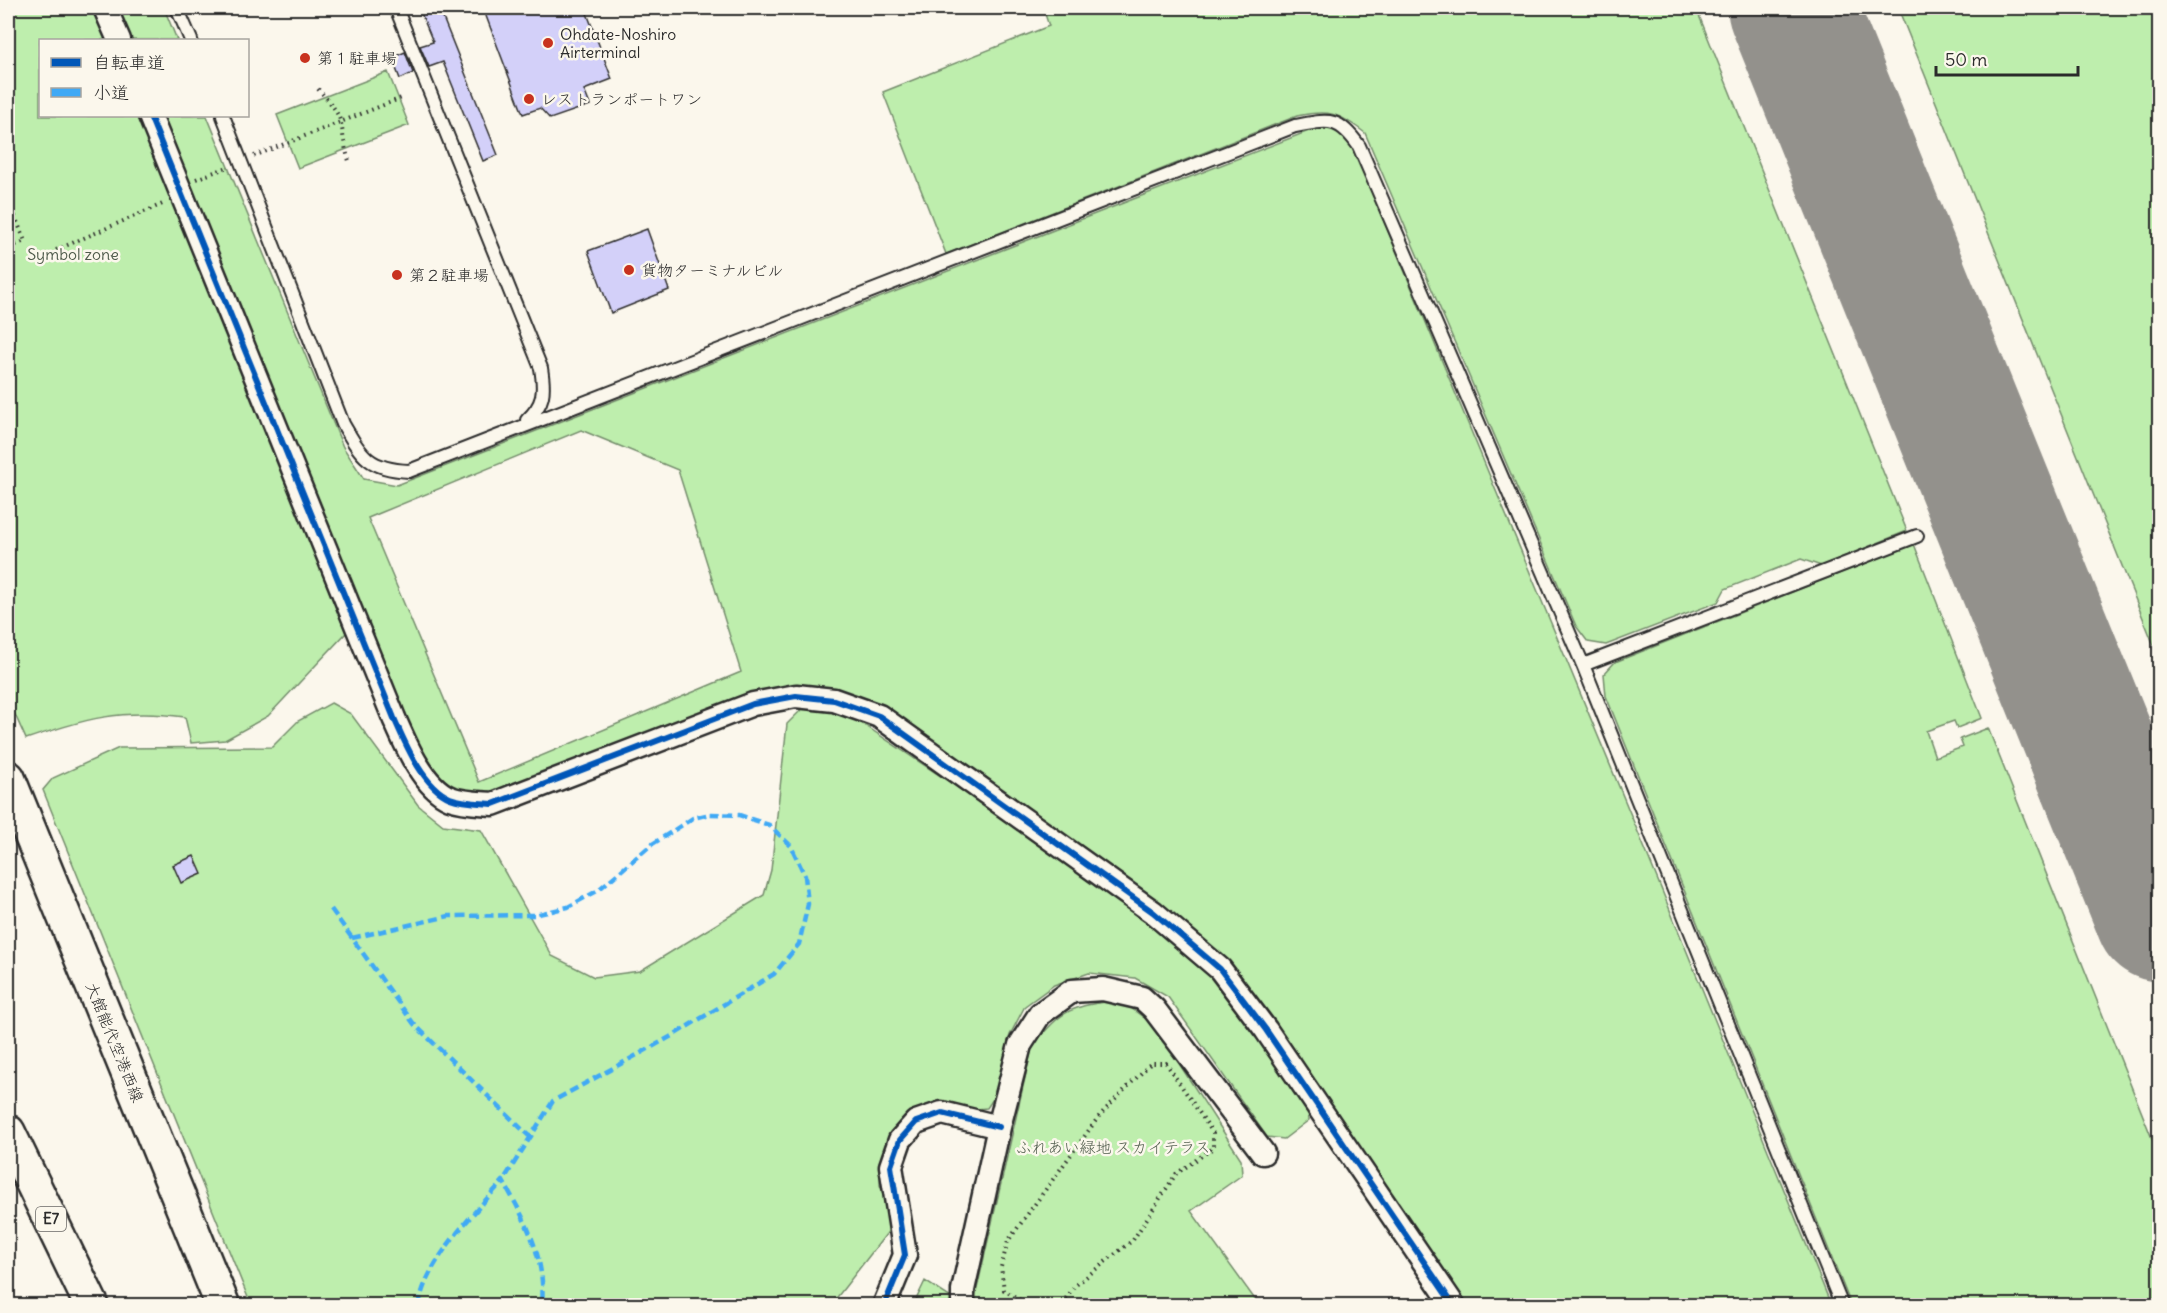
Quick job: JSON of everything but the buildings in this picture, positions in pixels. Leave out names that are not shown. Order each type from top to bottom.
[{"type":"main road","name":"大館能代空港西線","points":[[8,778],[223,1305]]},
{"type":"main road","name":"E7","points":[[8,1132],[92,1305]]},
{"type":"main road","name":"E7","points":[[8,1184],[68,1305]]},
{"type":"street","points":[[105,8],[119,39]]},
{"type":"street","points":[[150,117],[394,718],[409,753],[428,780],[449,798],[493,804],[753,704],[796,696],[834,699],[879,716],[1153,912],[1220,969],[1266,1030],[1454,1305]]},
{"type":"street","points":[[963,1305],[963,1290],[999,1127],[1020,1045],[1040,1014],[1072,991],[1103,989],[1142,998],[1154,1009],[1263,1153]]},
{"type":"street","points":[[884,1305],[905,1255],[891,1166],[900,1140],[916,1122],[942,1113],[999,1127]]},
{"type":"lane","points":[[177,8],[191,39]]},
{"type":"lane","points":[[396,8],[541,368],[545,390],[540,407],[522,425]]},
{"type":"lane","points":[[223,117],[243,161],[343,424],[359,451],[372,465],[409,471],[522,425],[1295,126],[1328,120],[1346,127],[1359,146],[1583,665],[1842,1305]]},
{"type":"lane","points":[[1583,665],[1917,536]]},
{"type":"path","points":[[318,89],[336,107],[343,121],[344,143],[349,161]]},
{"type":"path","points":[[56,250],[243,161],[404,97]]},
{"type":"path","points":[[8,199],[25,241],[8,248]]},
{"type":"path","points":[[1030,1305],[1004,1290],[1001,1267],[1008,1240],[1100,1115],[1151,1063],[1166,1063],[1213,1133],[1213,1148],[1176,1174],[1133,1240],[1076,1285],[1060,1305]]},
{"type":"green space","name":"Symbol zone","points":[[8,8],[100,8],[113,39],[39,39],[39,117],[207,117],[343,447],[364,479],[397,485],[1319,127],[1336,129],[1350,140],[1645,849],[1831,1305],[1461,1305],[1234,975],[895,716],[828,687],[792,688],[496,794],[465,792],[446,786],[414,748],[204,271],[346,633],[268,716],[225,740],[191,743],[185,717],[141,714],[104,717],[26,739],[8,699]],"holes":[[[581,430],[678,470],[741,672],[479,782],[368,518]]]},
{"type":"green space","points":[[111,8],[164,8],[177,39],[125,39]]},
{"type":"green space","points":[[1043,8],[1633,8],[1634,11],[1646,8],[1696,8],[1907,531],[1821,566],[1801,559],[1725,589],[1718,602],[1606,645],[1588,642],[1576,626],[1365,133],[1333,114],[1317,113],[1297,116],[946,254],[883,92],[1049,26]]},
{"type":"green space","points":[[1898,8],[2159,8],[2159,652],[2157,653]]},
{"type":"green space","points":[[388,72],[409,125],[298,168],[277,115]]},
{"type":"green space","points":[[1914,544],[1982,718],[1957,728],[1954,721],[1926,731],[1935,757],[1963,747],[1960,739],[1988,728],[2159,1156],[2159,1297],[2140,1305],[1851,1305],[1606,696],[1604,674],[1615,662]]},
{"type":"green space","points":[[331,703],[351,714],[418,805],[443,825],[481,830],[552,956],[594,977],[640,971],[764,895],[771,870],[787,724],[806,705],[845,712],[1100,883],[1215,974],[1307,1105],[1309,1120],[1284,1139],[1267,1137],[1168,997],[1135,978],[1089,973],[1054,985],[1025,1006],[1010,1035],[995,1096],[987,1108],[912,1115],[890,1133],[881,1163],[880,1185],[894,1224],[831,1305],[251,1305],[43,790],[53,778],[119,748],[272,747],[298,721]]},
{"type":"green space","name":"ふれあい緑地 スカイテラス","points":[[1120,1000],[1154,1025],[1241,1159],[1242,1175],[1191,1211],[1259,1305],[913,1306],[925,1281],[951,1298],[976,1293],[1032,1047],[1052,1024],[1069,1011],[1090,1004]]},
{"type":"runway","points":[[1792,8],[2160,917]]},
{"type":"marked path","points":[[352,938],[449,916],[535,915],[568,907],[597,891],[651,845],[693,818],[710,814],[739,815],[769,825],[791,846],[805,876],[808,904],[799,944],[774,974],[670,1037],[553,1101],[503,1181]]},
{"type":"marked path","points":[[331,909],[414,1024],[530,1137]]},
{"type":"marked path","points":[[419,1306],[430,1273],[440,1256],[465,1223],[503,1181],[533,1241],[541,1272],[542,1306]]},
{"type":"cycle path","points":[[150,117],[394,718],[416,763],[431,784],[455,800],[493,804],[753,704],[796,696],[834,700],[879,716],[1153,912],[1220,969],[1266,1030],[1454,1306]]},
{"type":"cycle path","points":[[884,1306],[905,1255],[891,1166],[900,1140],[916,1122],[942,1113],[999,1127]]},
{"type":"place","name":"Ohdate-Noshiro Airterminal","points":[[548,43]]},
{"type":"place","name":"第１駐車場","points":[[305,58]]},
{"type":"place","name":"レストランポートワン","points":[[529,99]]},
{"type":"place","name":"貨物ターミナルビル","points":[[629,270]]},
{"type":"place","name":"第２駐車場","points":[[397,275]]}]
